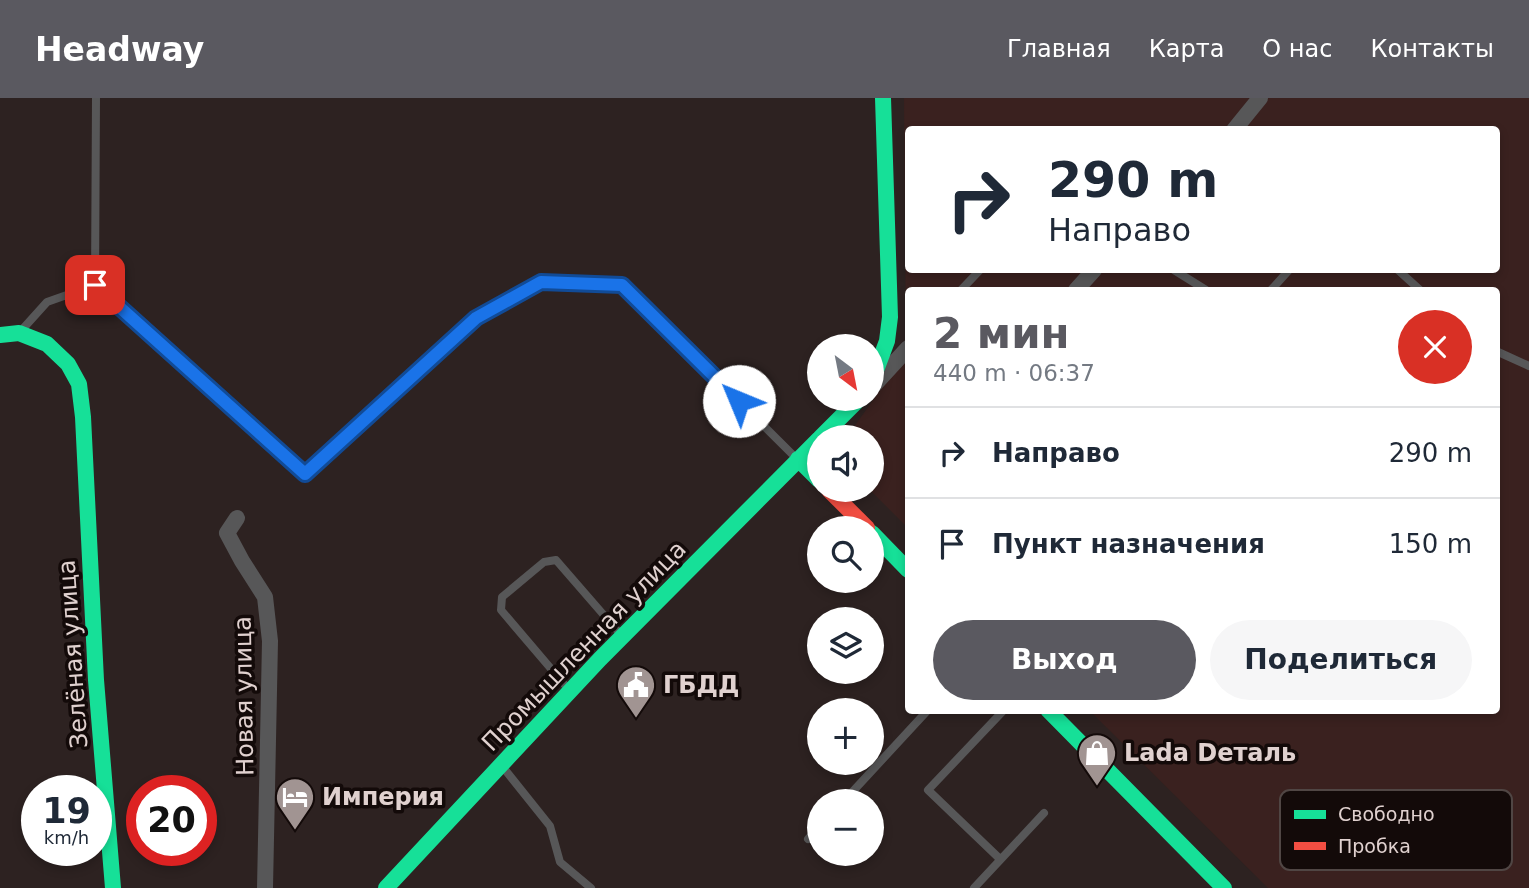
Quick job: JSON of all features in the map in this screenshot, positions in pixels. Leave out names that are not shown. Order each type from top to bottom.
[{"type":"main road","points":[[883,98],[890,317],[884,349]]},
{"type":"main road","points":[[0,335],[19,333]]},
{"type":"main road","name":"Зелёная улица","points":[[19,333],[47,344],[68,364],[79,384],[83,417],[96,680],[113,888]]},
{"type":"main road","name":"Промышленная улица","points":[[833,425],[847,411]]},
{"type":"main road","name":"Промышленная улица","points":[[386,888],[622,636],[807,450]]},
{"type":"main road","points":[[798,459],[807,468]]},
{"type":"main road","points":[[841,502],[855,516]]},
{"type":"main road","points":[[884,545],[905,566]]},
{"type":"main road","points":[[1052,714],[1224,888]]},
{"type":"street","points":[[1237,126],[1260,98]]},
{"type":"street","points":[[1079,287],[1091,273]]},
{"type":"street","points":[[884,370],[904,342]]},
{"type":"street","name":"Новая улица","points":[[237,518],[227,533],[265,597],[270,640],[265,888]]},
{"type":"lane","points":[[96,98],[95,285],[305,474],[476,318],[541,282],[622,285],[798,459]]},
{"type":"lane","points":[[964,287],[977,273]]},
{"type":"lane","points":[[1179,273],[1201,287]]},
{"type":"lane","points":[[1274,287],[1286,273]]},
{"type":"lane","points":[[1401,273],[1417,287]]},
{"type":"lane","points":[[19,333],[47,302],[95,285]]},
{"type":"lane","points":[[890,317],[904,342]]},
{"type":"lane","points":[[1500,353],[1529,366]]},
{"type":"lane","points":[[570,691],[501,610],[502,597],[544,562],[556,560],[622,636]]},
{"type":"lane","points":[[855,789],[924,714]]},
{"type":"lane","points":[[1000,714],[928,790],[1000,859]]},
{"type":"lane","points":[[501,765],[550,826],[561,862],[591,888]]},
{"type":"lane","points":[[974,888],[1044,813]]},
{"type":"shaded area","points":[[904,98],[1529,98],[1529,888],[1268,888],[1093,714],[1500,714],[1500,287],[905,287],[905,273],[1500,273],[1500,126],[905,126],[905,226]]},
{"type":"shaded area","points":[[905,355],[905,525],[882,502],[884,425],[855,425],[865,411],[884,411],[884,385]]},
{"type":"traffic: fast","points":[[883,98],[890,317],[884,349]]},
{"type":"traffic: fast","points":[[0,335],[19,333],[47,344],[68,364],[79,384],[83,417],[96,680],[113,888]]},
{"type":"traffic: fast","points":[[833,425],[847,411]]},
{"type":"traffic: fast","points":[[386,888],[600,659],[807,451]]},
{"type":"traffic: fast","points":[[798,459],[807,468]]},
{"type":"traffic: fast","points":[[884,545],[905,567]]},
{"type":"traffic: fast","points":[[1052,714],[1224,888]]},
{"type":"traffic: jam","points":[[841,502],[855,516]]},
{"type":"place","name":"ГБДД","points":[[636,719]]},
{"type":"place","name":"Lada Dеталь","points":[[1097,787]]},
{"type":"place","name":"Империя","points":[[295,831]]},
{"type":"route","points":[[95,285],[305,474],[476,318],[541,282],[622,285],[739,401]]}]
